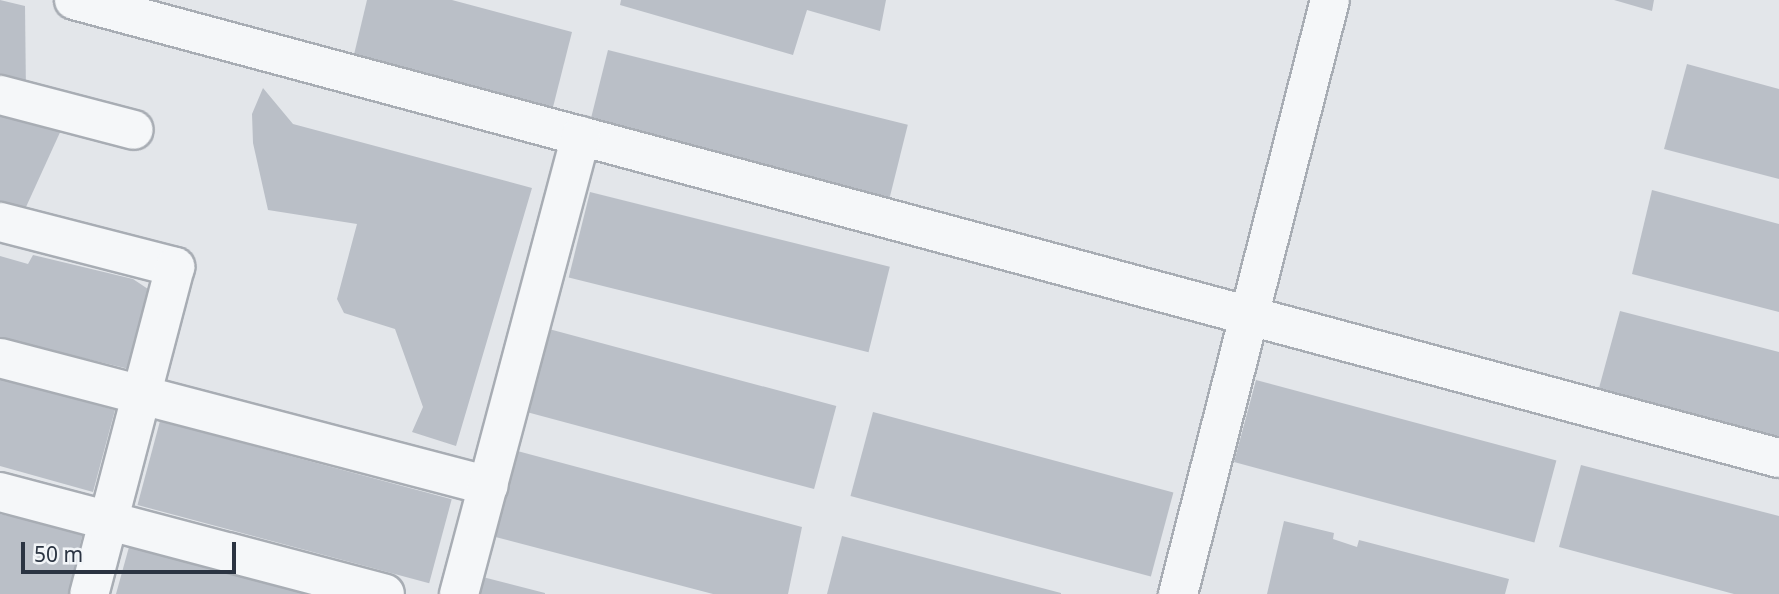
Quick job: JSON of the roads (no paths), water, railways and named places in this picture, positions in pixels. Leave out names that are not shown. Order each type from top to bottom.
[{"type":"street","points":[[74,0],[1779,458]]},
{"type":"street","points":[[1178,594],[1330,0]]},
{"type":"street","points":[[0,95],[134,130]]},
{"type":"street","points":[[459,594],[581,136]]},
{"type":"street","points":[[0,222],[175,267],[89,594]]},
{"type":"street","points":[[0,358],[489,486]]},
{"type":"street","points":[[0,492],[385,594]]}]
